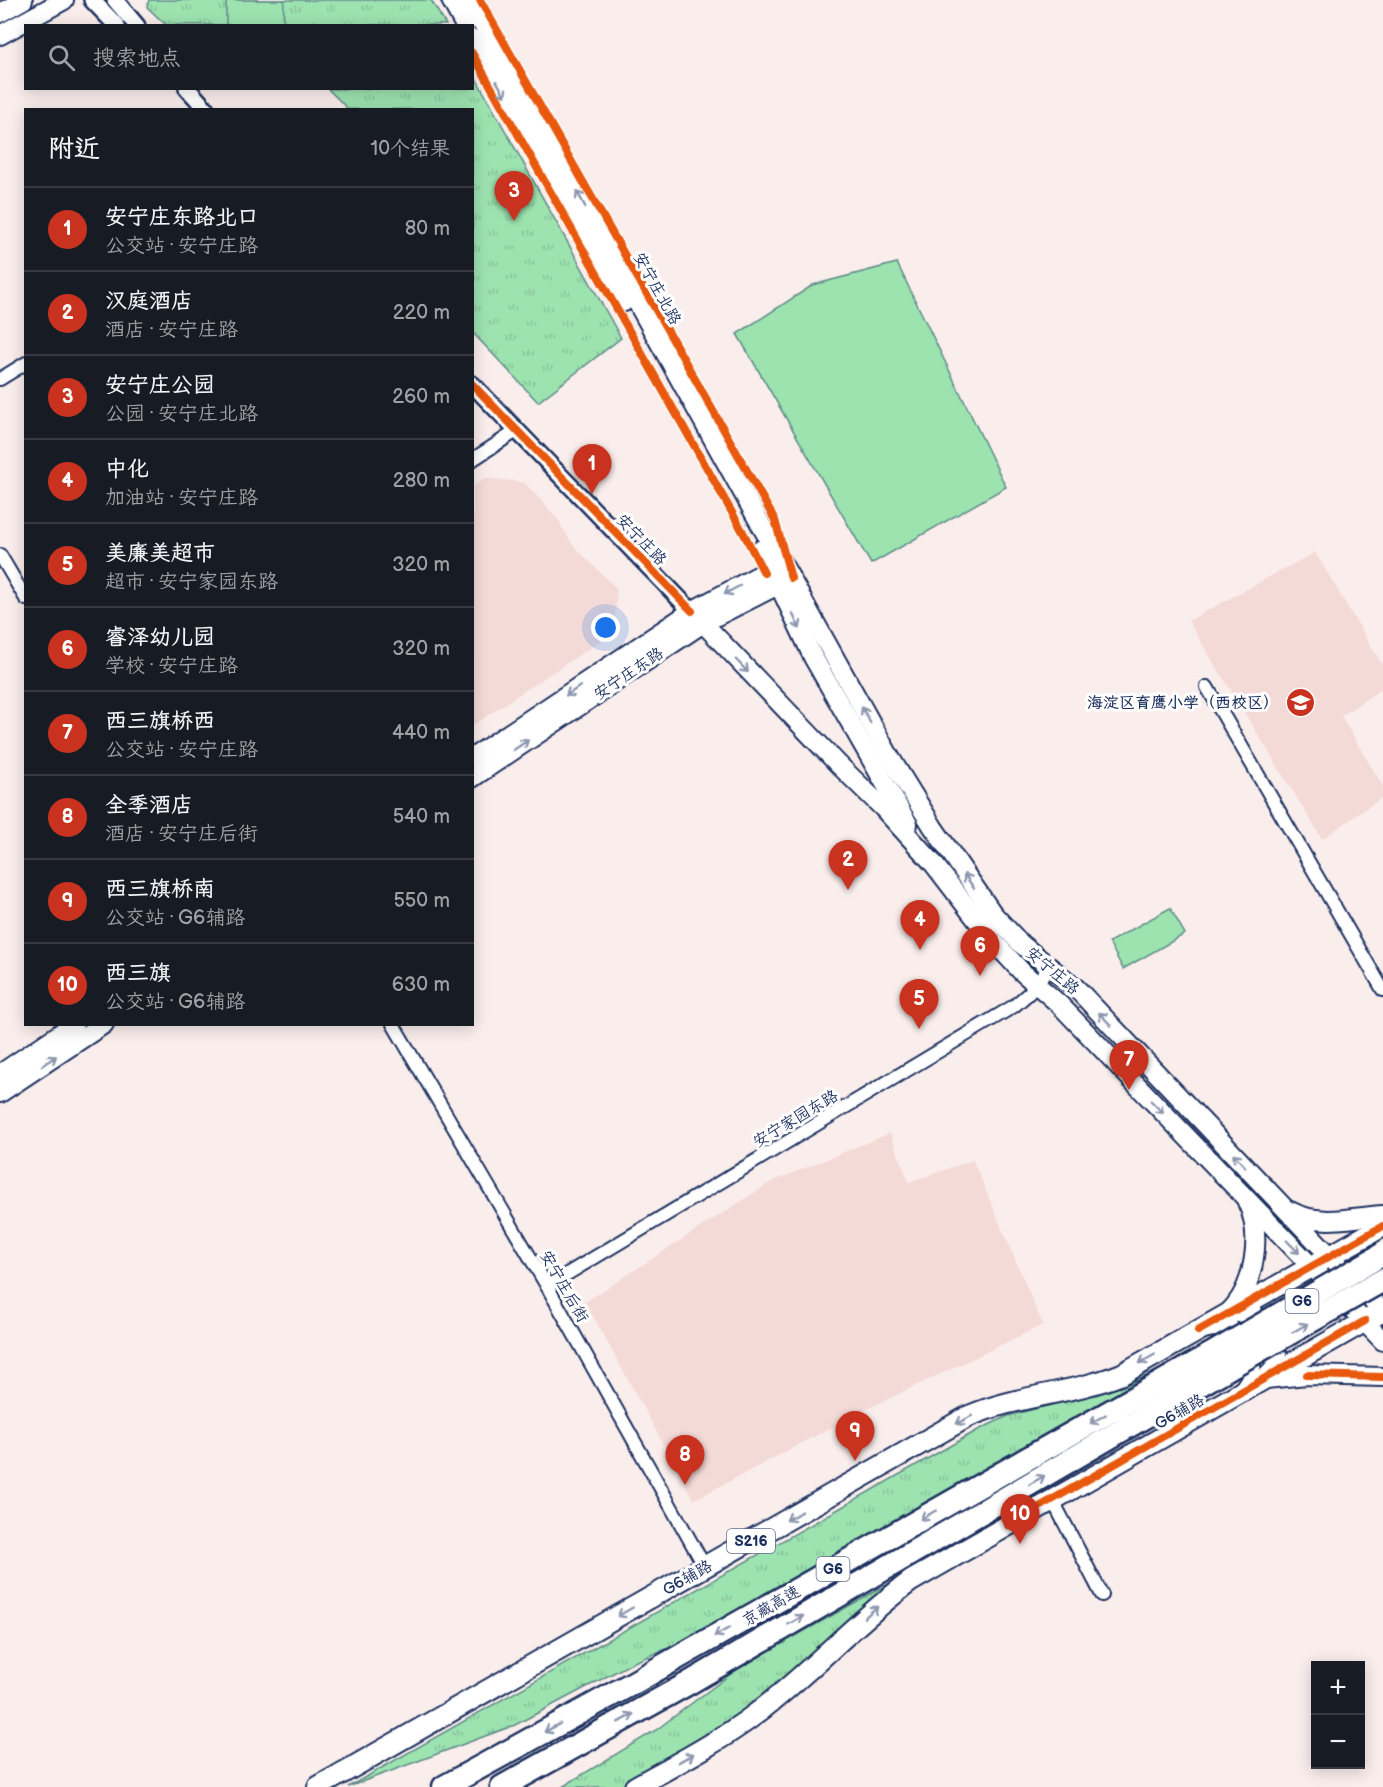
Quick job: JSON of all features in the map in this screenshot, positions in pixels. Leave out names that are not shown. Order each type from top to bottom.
[{"type":"highway","name":"G6","points":[[1226,1358],[1383,1254]]},
{"type":"highway","name":"G6","points":[[1226,1358],[1383,1280]]},
{"type":"highway","name":"京藏高速","points":[[444,1787],[1226,1358]]},
{"type":"highway","name":"京藏高速","points":[[502,1787],[689,1683],[1226,1358]]},
{"type":"main road","points":[[0,13],[23,0]]},
{"type":"main road","points":[[0,35],[64,0]]},
{"type":"main road","points":[[451,0],[464,24]]},
{"type":"main road","name":"安宁庄北路","points":[[469,0],[781,573]]},
{"type":"main road","points":[[474,42],[781,573]]},
{"type":"main road","name":"安宁庄东路","points":[[474,757],[697,617],[781,573]]},
{"type":"main road","name":"安宁庄路","points":[[781,573],[818,667],[933,864]]},
{"type":"main road","name":"安宁庄路","points":[[781,573],[933,827],[993,914],[1021,944],[1076,988],[1383,1312]]},
{"type":"main road","name":"安宁庄东路","points":[[474,777],[697,617]]},
{"type":"main road","name":"安宁庄路","points":[[697,617],[838,765],[883,808],[933,864],[993,941],[1022,972],[1059,1004],[1383,1341]]},
{"type":"main road","points":[[0,1074],[71,1026]]},
{"type":"main road","points":[[0,1094],[101,1026]]},
{"type":"main road","points":[[1223,1316],[1241,1296],[1253,1262],[1252,1217],[1248,1204],[1240,1193]]},
{"type":"main road","points":[[1280,1203],[1295,1214],[1317,1220],[1383,1215]]},
{"type":"main road","name":"G6辅路","points":[[318,1787],[969,1416],[1006,1402],[1103,1381],[1122,1374],[1383,1226]]},
{"type":"main road","name":"G6辅路","points":[[635,1787],[721,1738],[758,1713],[870,1613],[911,1581],[1383,1312]]},
{"type":"main road","points":[[1223,1316],[1234,1313],[1255,1315],[1264,1322],[1276,1343],[1278,1352],[1273,1370],[1253,1385]]},
{"type":"main road","points":[[1198,1330],[1225,1327],[1239,1337],[1251,1357],[1252,1366],[1248,1384],[1253,1385],[1269,1378],[1294,1375],[1383,1377]]},
{"type":"street","points":[[92,0],[115,24]]},
{"type":"street","points":[[115,0],[135,24]]},
{"type":"street","points":[[189,90],[205,108]]},
{"type":"street","points":[[0,379],[24,364]]},
{"type":"street","name":"安宁庄路","points":[[474,386],[697,617]]},
{"type":"street","points":[[474,459],[518,430]]},
{"type":"street","points":[[0,555],[24,596]]},
{"type":"street","points":[[1207,687],[1383,990]]},
{"type":"street","name":"安宁家园东路","points":[[547,1286],[1014,1006],[1050,967]]},
{"type":"street","name":"安宁庄后街","points":[[394,1026],[547,1286],[705,1567]]},
{"type":"street","points":[[1052,1499],[1102,1594]]},
{"type":"shaded area","points":[[485,478],[524,482],[557,518],[573,545],[617,589],[614,632],[474,724],[474,486]]},
{"type":"shaded area","name":"海淀区育鹰小学（西校区）","points":[[1315,552],[1383,666],[1383,688],[1341,716],[1383,786],[1383,797],[1322,839],[1188,621]]},
{"type":"shaded area","points":[[890,1133],[909,1182],[973,1160],[1043,1325],[859,1413],[694,1500],[585,1302],[771,1182]]},
{"type":"green space","points":[[149,0],[431,0],[445,24],[165,24],[147,7]]},
{"type":"green space","points":[[226,0],[284,0],[283,24],[226,24]]},
{"type":"green space","points":[[474,75],[621,338],[538,402],[474,334],[474,108],[347,108],[329,90],[474,90]]},
{"type":"green space","points":[[897,263],[1006,487],[871,564],[737,334],[813,285]]},
{"type":"green space","points":[[1170,908],[1185,934],[1123,969],[1109,942]]},
{"type":"green space","points":[[1155,1372],[681,1643],[634,1662],[515,1725],[348,1787],[978,1430],[1008,1416],[1123,1386]]},
{"type":"green space","points":[[895,1580],[772,1694],[724,1730],[623,1787],[562,1787],[656,1730],[739,1668]]},
{"type":"cycle path","points":[[480,0],[775,520],[791,578]]},
{"type":"cycle path","points":[[474,57],[764,573]]},
{"type":"cycle path","points":[[474,386],[692,611]]},
{"type":"cycle path","points":[[1198,1331],[1383,1226]]},
{"type":"cycle path","points":[[1008,1525],[1365,1321]]},
{"type":"cycle path","points":[[1307,1375],[1383,1377]]},
{"type":"place","name":"安宁庄公园","points":[[514,221]]},
{"type":"place","name":"安宁庄东路北口","points":[[592,494]]},
{"type":"place","name":"海淀区育鹰小学（西校区）","points":[[1300,702]]},
{"type":"place","name":"汉庭酒店","points":[[848,890]]},
{"type":"place","name":"中化","points":[[920,950]]},
{"type":"place","name":"睿泽幼儿园","points":[[980,976]]},
{"type":"place","name":"美廉美超市","points":[[919,1029]]},
{"type":"place","name":"西三旗桥西","points":[[1129,1090]]},
{"type":"place","name":"西三旗桥南","points":[[855,1461]]},
{"type":"place","name":"全季酒店","points":[[685,1485]]},
{"type":"place","name":"西三旗","points":[[1020,1544]]}]
